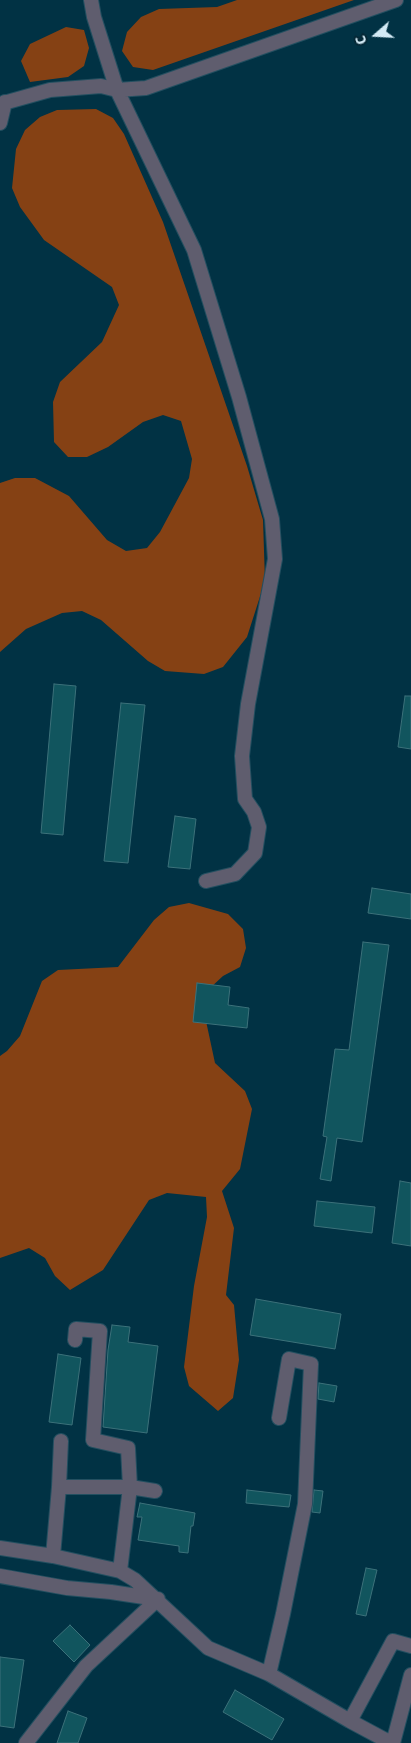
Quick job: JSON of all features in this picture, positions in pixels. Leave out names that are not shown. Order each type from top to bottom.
[{"type":"street","points":[[91,0],[94,17],[117,90],[194,250],[240,397],[272,519],[275,558],[248,704],[242,756],[245,799],[254,812],[260,827],[255,853],[235,874],[206,881]]},
{"type":"street","points":[[0,124],[3,103],[50,90],[101,86],[117,90],[146,88],[396,0]]},
{"type":"street","points":[[75,1340],[76,1329],[100,1331],[93,1440],[128,1448],[130,1487],[120,1571]]},
{"type":"street","points":[[269,1674],[306,1504],[311,1364],[289,1359],[279,1418]]},
{"type":"street","points":[[53,1556],[61,1441]]},
{"type":"street","points":[[59,1487],[130,1487],[155,1491]]},
{"type":"street","points":[[0,1548],[53,1556],[120,1571],[135,1580],[158,1600],[208,1648],[269,1674],[392,1743],[411,1675]]},
{"type":"street","points":[[0,1576],[67,1588],[110,1592],[158,1600]]},
{"type":"street","points":[[26,1743],[86,1666],[158,1600]]},
{"type":"street","points":[[350,1721],[393,1641],[411,1646]]},
{"type":"shaded area","points":[[237,0],[354,0],[153,70],[133,67],[122,51],[127,32],[141,17],[159,9],[217,7]]},
{"type":"shaded area","points":[[66,27],[84,30],[89,48],[84,66],[68,77],[30,82],[21,61],[30,44]]},
{"type":"shaded area","points":[[96,109],[113,118],[124,134],[163,222],[247,466],[263,520],[265,581],[247,637],[223,667],[204,674],[165,671],[148,661],[101,620],[82,611],[62,613],[26,629],[0,652],[0,483],[15,478],[35,478],[69,496],[107,540],[126,551],[147,548],[160,532],[189,478],[192,459],[181,421],[163,415],[143,422],[108,447],[87,457],[68,457],[54,442],[53,402],[60,382],[102,342],[119,305],[112,287],[44,240],[20,207],[12,188],[16,149],[25,130],[40,117],[57,110]]},
{"type":"shaded area","points":[[189,903],[228,914],[243,929],[246,948],[240,967],[223,976],[209,989],[203,1007],[215,1063],[245,1091],[252,1109],[240,1169],[222,1191],[234,1228],[226,1295],[234,1305],[239,1360],[233,1398],[218,1411],[189,1386],[184,1367],[194,1286],[207,1217],[206,1197],[167,1193],[149,1200],[103,1270],[70,1290],[55,1276],[45,1258],[29,1248],[0,1258],[0,1056],[20,1036],[42,981],[58,970],[118,967],[154,920],[169,907]]},
{"type":"building","points":[[54,684],[76,686],[63,835],[41,833]]},
{"type":"building","points":[[405,696],[411,696],[411,749],[398,747]]},
{"type":"building","points":[[121,703],[145,705],[128,863],[104,861]]},
{"type":"building","points":[[175,816],[196,819],[190,869],[168,867]]},
{"type":"building","points":[[372,888],[411,894],[411,919],[368,913]]},
{"type":"building","points":[[363,942],[389,945],[362,1142],[337,1138],[331,1181],[320,1179],[327,1137],[323,1136],[335,1049],[349,1050]]},
{"type":"building","points":[[197,983],[230,987],[228,1005],[249,1008],[247,1028],[193,1022]]},
{"type":"building","points":[[400,1181],[411,1183],[411,1246],[392,1243]]},
{"type":"building","points":[[317,1201],[375,1207],[372,1233],[314,1226]]},
{"type":"building","points":[[256,1299],[341,1314],[335,1349],[250,1335]]},
{"type":"building","points":[[112,1325],[130,1327],[128,1342],[158,1346],[147,1433],[103,1427],[108,1350]]},
{"type":"building","points":[[58,1354],[81,1358],[72,1425],[49,1422]]},
{"type":"building","points":[[319,1383],[337,1386],[334,1402],[318,1399]]},
{"type":"building","points":[[247,1490],[291,1495],[289,1507],[246,1503]]},
{"type":"building","points":[[314,1490],[323,1491],[320,1513],[312,1512]]},
{"type":"building","points":[[140,1503],[195,1513],[193,1526],[191,1526],[188,1553],[179,1552],[179,1546],[138,1540],[142,1517],[137,1517]]},
{"type":"building","points":[[366,1568],[377,1570],[366,1616],[356,1614]]},
{"type":"building","points":[[70,1625],[90,1645],[74,1662],[53,1641]]},
{"type":"building","points":[[0,1657],[24,1660],[14,1728],[0,1726]]},
{"type":"building","points":[[235,1690],[284,1719],[272,1740],[223,1712]]},
{"type":"building","points":[[68,1711],[87,1718],[78,1743],[57,1743]]}]
